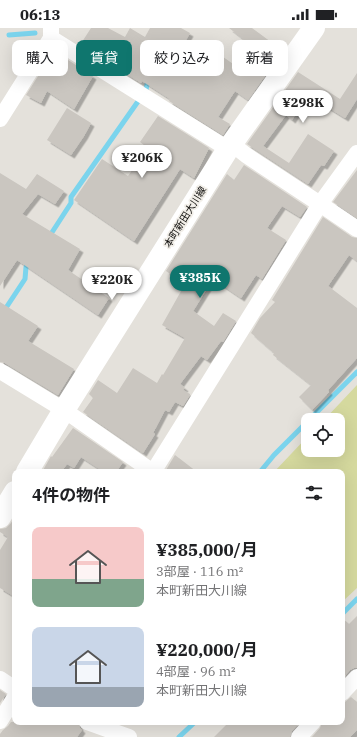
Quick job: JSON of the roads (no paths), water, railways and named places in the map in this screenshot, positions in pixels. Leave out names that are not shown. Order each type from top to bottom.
[{"type":"main road","name":"本町新田大川線","points":[[29,469],[64,410],[230,147],[314,28]]},
{"type":"main road","points":[[0,517],[12,497]]},
{"type":"street","points":[[0,119],[51,33],[230,147],[246,155],[357,229]]},
{"type":"street","points":[[155,469],[320,204],[357,153]]},
{"type":"street","points":[[0,371],[64,410],[149,469]]},
{"type":"street","points":[[345,690],[357,677]]},
{"type":"street","points":[[0,679],[12,687]]},
{"type":"street","points":[[0,721],[12,702]]},
{"type":"street","points":[[95,725],[129,737]]},
{"type":"street","points":[[299,737],[310,725]]},
{"type":"waterway","points":[[9,35],[35,33]]},
{"type":"waterway","points":[[49,237],[71,203],[71,197],[146,90],[148,80]]},
{"type":"waterway","points":[[0,317],[25,279],[26,267],[29,261]]},
{"type":"waterway","points":[[316,413],[357,372]]},
{"type":"waterway","points":[[262,469],[301,428]]},
{"type":"waterway","points":[[345,611],[357,599]]},
{"type":"waterway","points":[[179,737],[192,725]]}]
